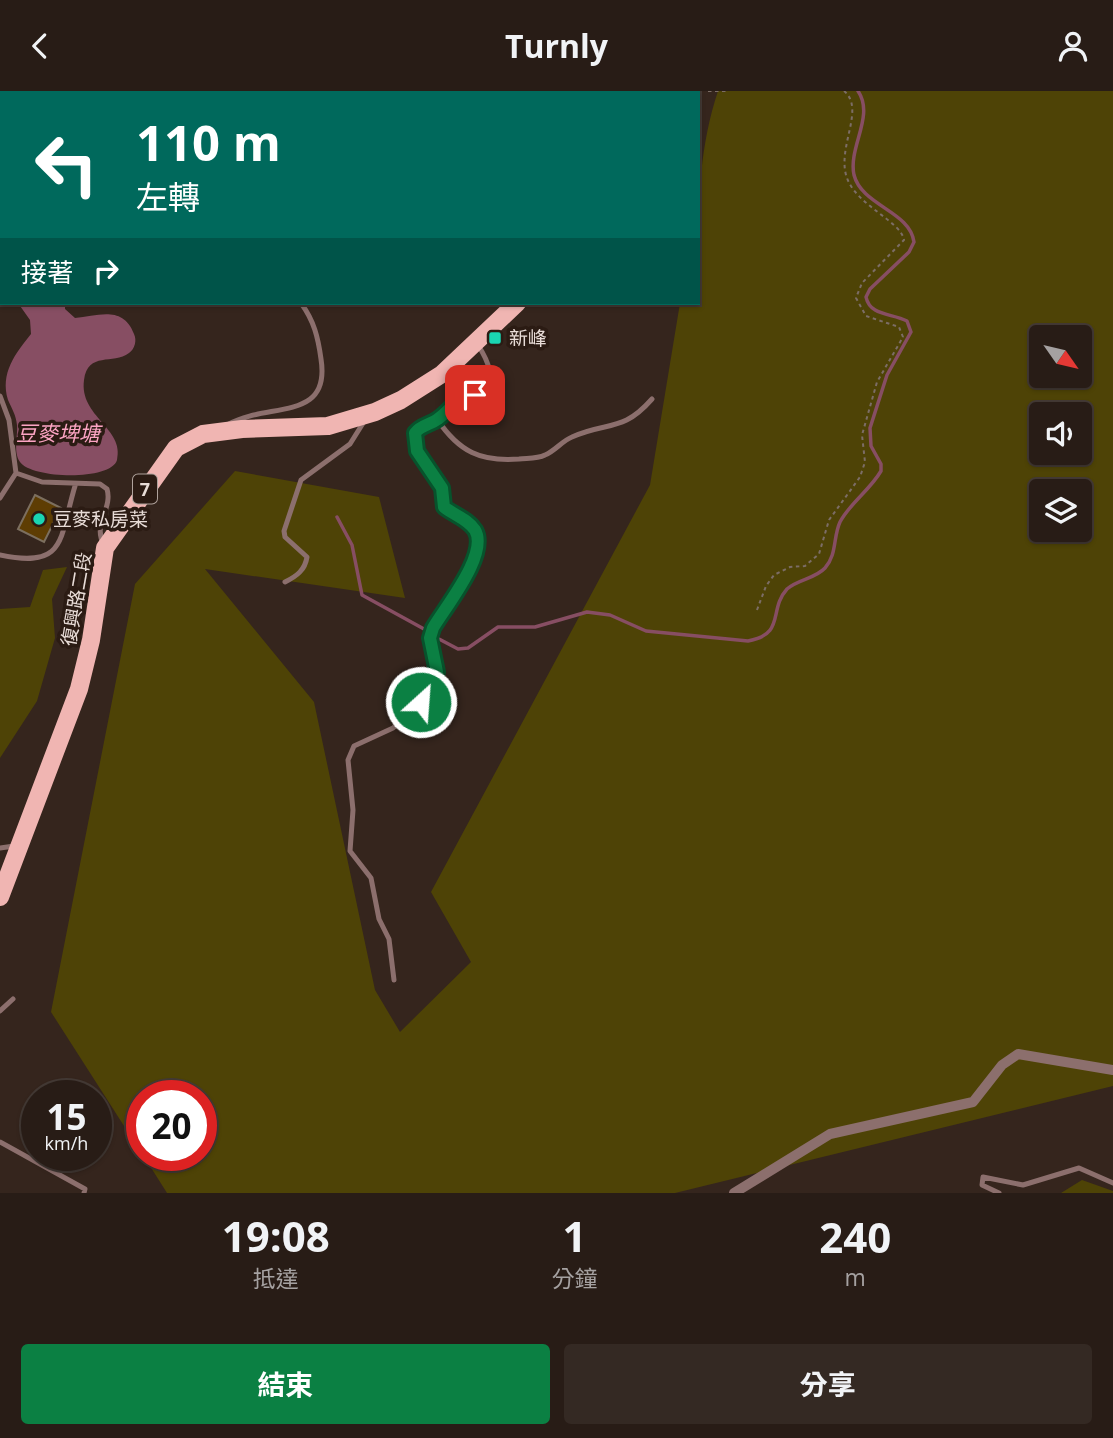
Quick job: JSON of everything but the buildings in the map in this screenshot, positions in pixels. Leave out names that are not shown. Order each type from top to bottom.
[{"type":"main road","name":"復興路二段","points":[[0,897],[86,666],[105,548],[177,448],[203,434],[222,431],[328,426],[401,400],[442,373],[515,305]]},
{"type":"street","points":[[734,1193],[830,1134],[973,1102],[981,1096],[1002,1065],[1018,1054],[1113,1070]]},
{"type":"lane","points":[[222,431],[238,419],[295,407],[318,394],[323,385],[318,341],[314,321],[302,305]]},
{"type":"lane","points":[[394,980],[389,939],[379,919],[372,878],[350,851],[353,810],[348,760],[354,746],[393,728],[421,702],[437,672],[430,638],[433,628],[476,558],[478,538],[474,529],[444,507],[440,483],[414,442],[419,428],[437,419],[461,398],[482,392],[488,384],[489,365],[477,342]]},
{"type":"lane","points":[[0,396],[9,420],[16,473],[0,498]]},
{"type":"lane","points":[[437,419],[453,439],[480,457],[492,461],[534,458],[550,452],[572,437],[624,423],[652,399]]},
{"type":"lane","points":[[285,582],[301,572],[306,563],[303,551],[285,537],[284,531],[301,480],[357,437],[367,414]]},
{"type":"lane","points":[[16,473],[42,482],[75,486],[100,484],[107,489],[109,496],[98,529],[105,548]]},
{"type":"lane","points":[[0,555],[38,560],[48,557],[56,548],[75,486]]},
{"type":"lane","points":[[0,848],[21,845]]},
{"type":"lane","points":[[0,1011],[13,999]]},
{"type":"lane","points":[[0,1142],[85,1189],[84,1193]]},
{"type":"lane","points":[[999,1193],[982,1185],[983,1177],[1023,1185],[1079,1168],[1113,1183]]},
{"type":"path","points":[[708,91],[729,91]]},
{"type":"path","points":[[757,610],[766,586],[774,575],[790,567],[805,566],[819,554],[829,520],[860,477],[865,462],[862,435],[877,381],[903,337],[899,327],[866,316],[860,310],[856,298],[862,283],[904,240],[898,227],[870,209],[847,179],[843,150],[853,112],[853,101],[844,91]]},
{"type":"shaded area","points":[[718,91],[1113,91],[1113,1086],[675,1193],[167,1193],[153,1171],[217,1171],[217,1080],[126,1080],[126,1129],[112,1107],[112,1080],[95,1080],[51,1012],[135,584],[235,471],[379,497],[405,598],[205,569],[314,702],[375,990],[400,1032],[471,962],[431,892],[650,485],[680,305],[700,305],[702,169],[705,143]]},
{"type":"shaded area","points":[[67,567],[52,599],[55,638],[37,701],[0,758],[0,609],[30,607],[43,570]]},
{"type":"shaded area","points":[[1082,1180],[1113,1191],[1113,1193],[1061,1193]]},
{"type":"water","name":"豆麥埤塘","points":[[19,305],[65,305],[65,309],[75,318],[109,314],[123,319],[129,325],[135,339],[131,351],[123,356],[90,365],[84,380],[84,393],[88,404],[115,439],[117,460],[112,467],[101,472],[71,475],[39,472],[20,462],[16,449],[16,421],[8,400],[6,381],[10,364],[31,334],[30,320]]},
{"type":"waterway","points":[[439,639],[458,649],[468,648],[498,627],[535,627],[587,612],[610,615],[646,631],[748,641],[760,638],[772,627],[781,597],[787,589],[816,575],[829,563],[840,522],[881,471],[881,464],[871,446],[870,428],[887,375],[911,332],[907,321],[877,311],[868,303],[866,297],[870,289],[909,252],[914,242],[911,231],[904,223],[866,194],[854,175],[854,154],[864,111],[858,91]]},
{"type":"waterway","points":[[337,517],[352,545],[362,595],[424,629]]},
{"type":"place","name":"新峰","points":[[495,338]]},
{"type":"place","name":"豆麥私房菜","points":[[39,519]]},
{"type":"route","points":[[421,702],[437,672],[430,638],[433,628],[476,558],[478,538],[468,522],[444,507],[442,488],[417,451],[415,433],[419,428],[436,421],[461,398],[475,395]]}]
